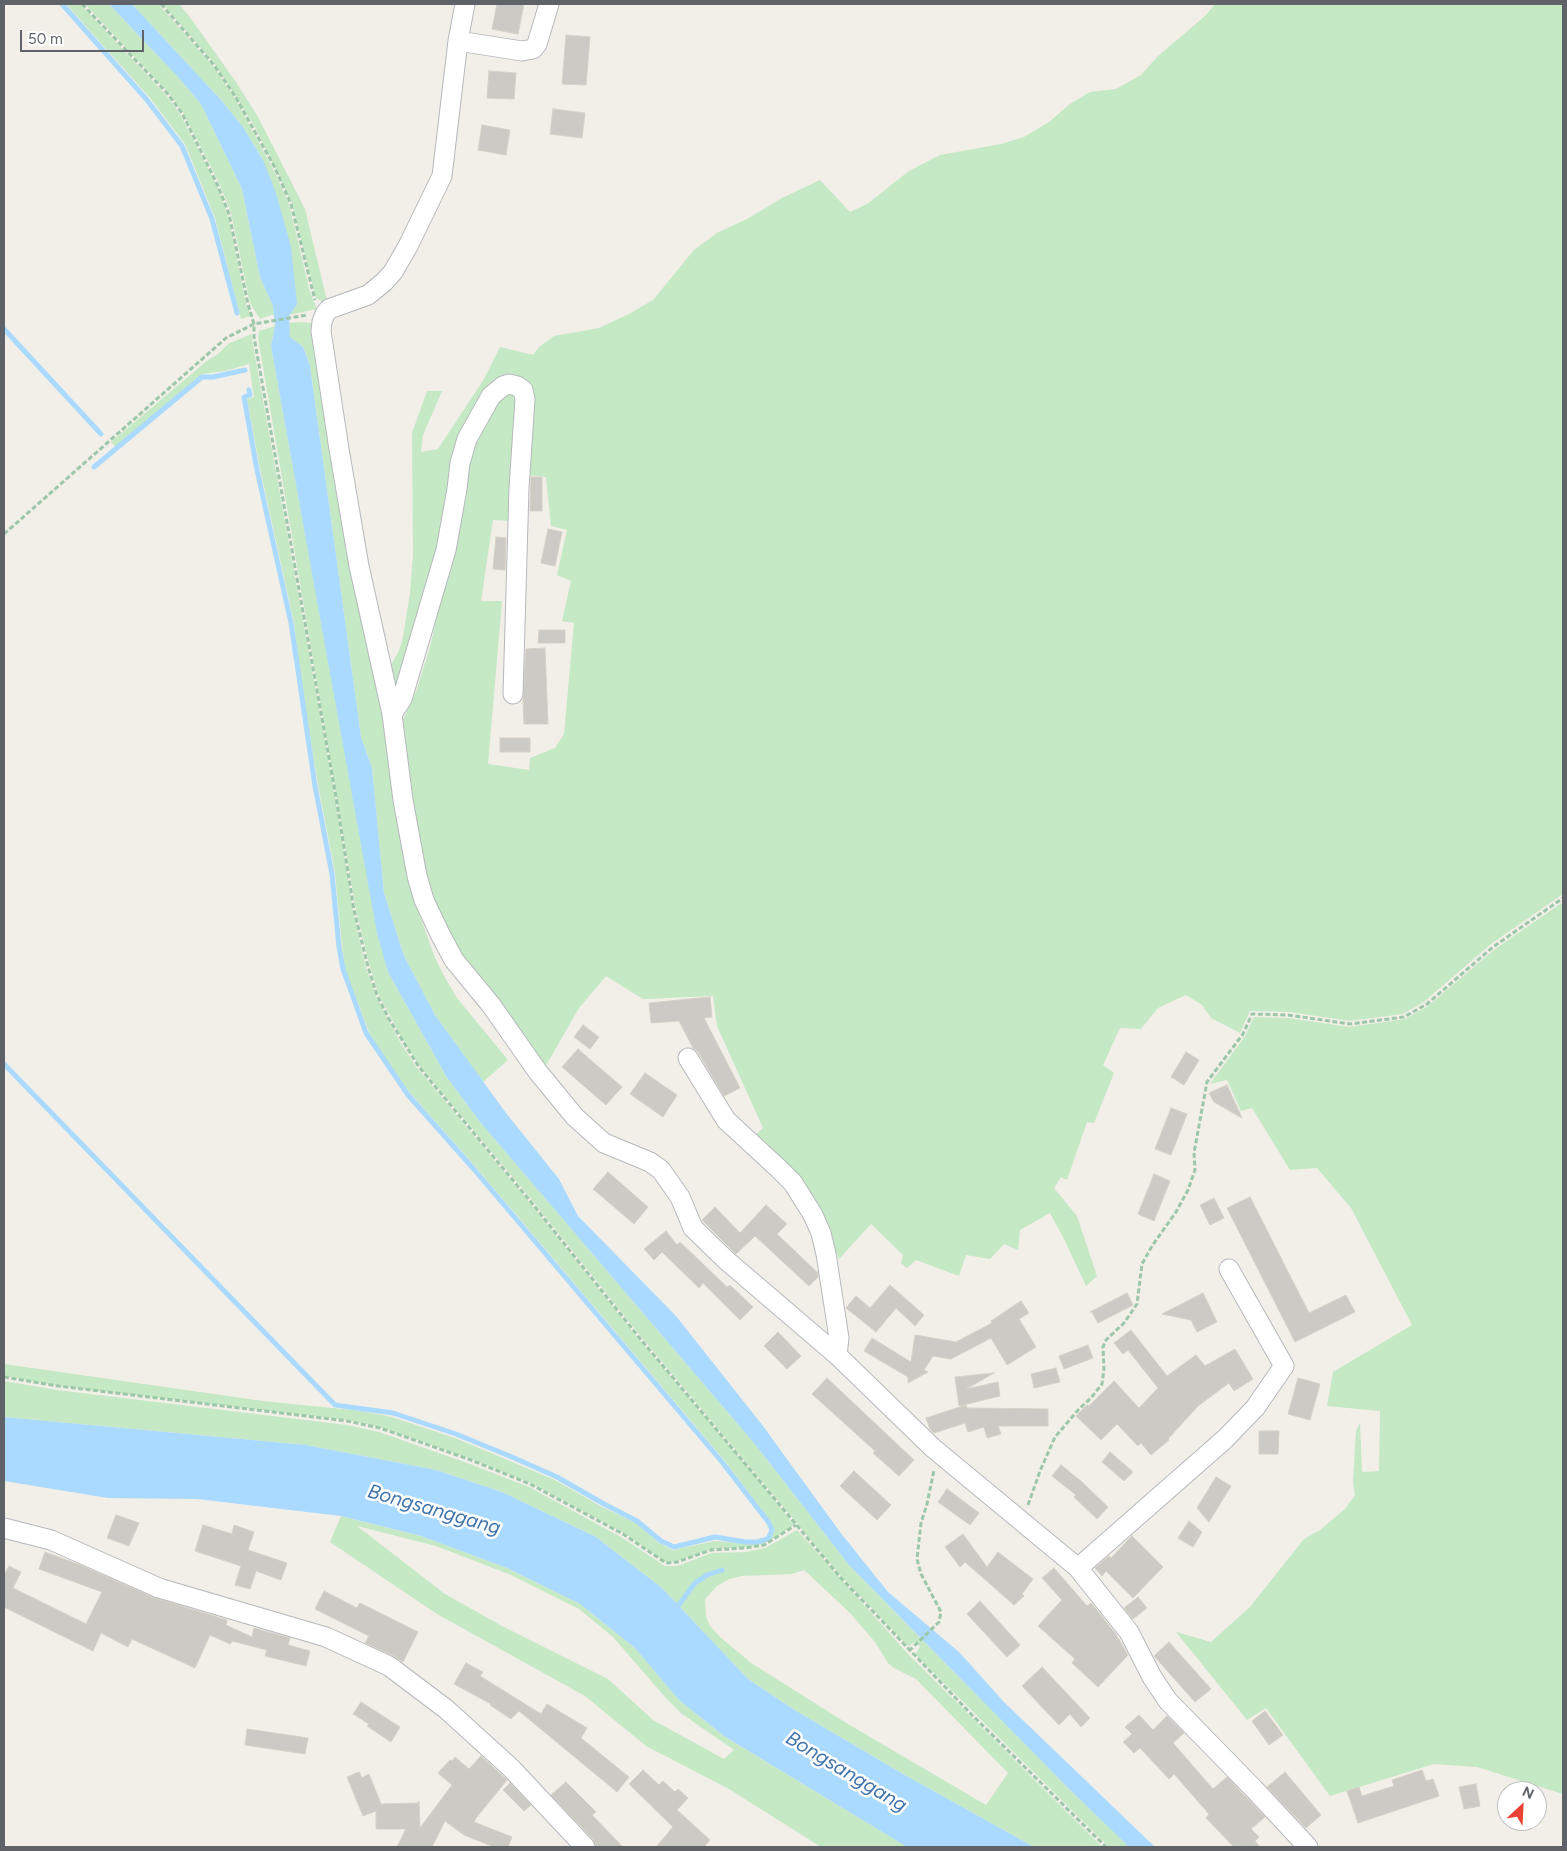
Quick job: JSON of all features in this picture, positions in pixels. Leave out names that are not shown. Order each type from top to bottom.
[{"type":"street","points":[[465,4],[458,40],[442,176],[408,246],[388,277],[368,295],[329,309],[324,314],[321,331],[338,449],[360,566],[392,714],[403,800],[417,876],[424,900],[454,960],[491,1005],[538,1072],[576,1117],[604,1143],[650,1162],[661,1170],[680,1197],[693,1228],[726,1260],[837,1355],[933,1448],[1078,1568],[1129,1632],[1152,1677],[1168,1701],[1308,1847]]},
{"type":"street","points":[[458,40],[522,51],[533,49],[537,44],[549,4]]},
{"type":"street","points":[[392,714],[402,698],[446,550],[460,463],[467,439],[491,396],[503,386],[509,384],[523,390],[525,399],[519,488],[513,694]]},
{"type":"street","points":[[688,1058],[726,1120],[792,1183],[813,1215],[821,1233],[826,1254],[839,1338],[837,1355]]},
{"type":"street","points":[[1078,1568],[1225,1439],[1256,1408],[1284,1366],[1229,1269]]},
{"type":"street","points":[[4,1528],[51,1540],[159,1588],[326,1637],[389,1666],[446,1709],[512,1768],[585,1847]]},
{"type":"path","points":[[82,4],[167,93],[182,113],[218,186],[229,214],[254,324],[254,337],[336,797],[354,910],[368,967],[378,995],[401,1041],[418,1067],[531,1202],[638,1336],[841,1578],[909,1651],[1106,1847]]},
{"type":"path","points":[[161,4],[214,65],[254,127],[291,204],[315,300],[329,309]]},
{"type":"path","points":[[4,534],[226,338],[254,324],[298,317]]},
{"type":"path","points":[[1022,1520],[1055,1437],[1102,1384],[1104,1369],[1103,1347],[1106,1340],[1124,1323],[1137,1304],[1142,1264],[1188,1190],[1194,1170],[1194,1153],[1207,1082],[1243,1034],[1252,1014],[1288,1015],[1350,1024],[1404,1017],[1427,1004],[1494,947],[1563,898]]},
{"type":"path","points":[[4,1377],[58,1386],[347,1421],[380,1428],[471,1460],[530,1484],[624,1534],[666,1563],[677,1562],[712,1550],[764,1545],[796,1525]]},
{"type":"path","points":[[909,1651],[939,1622],[941,1612],[921,1574],[917,1559],[921,1523],[934,1468],[933,1448]]},
{"type":"green space","points":[[66,4],[80,4],[165,94],[180,114],[217,186],[228,215],[246,304],[251,316],[241,319],[215,218],[185,144],[150,98]]},
{"type":"green space","points":[[85,4],[109,4],[201,104],[242,189],[260,277],[273,306],[274,314],[260,319],[250,303],[231,213],[220,185],[183,112],[168,92]]},
{"type":"green space","points":[[132,4],[158,4],[213,66],[234,97],[272,167],[289,204],[310,292],[317,309],[289,315],[263,160],[243,127],[221,100]]},
{"type":"green space","points":[[163,4],[179,4],[236,82],[258,117],[305,209],[326,297],[330,301],[329,306],[316,298],[292,203],[255,127],[215,64]]},
{"type":"green space","points":[[1215,4],[1563,4],[1563,894],[1491,944],[1425,1001],[1403,1014],[1350,1021],[1289,1012],[1250,1011],[1240,1033],[1211,1018],[1202,1005],[1186,995],[1158,1008],[1141,1029],[1120,1028],[1103,1065],[1114,1073],[1094,1123],[1087,1122],[1067,1180],[1061,1177],[1054,1188],[1077,1216],[1097,1276],[1086,1286],[1050,1213],[1020,1230],[1018,1250],[1004,1244],[990,1259],[966,1255],[959,1276],[916,1260],[907,1268],[901,1263],[903,1255],[871,1224],[839,1259],[824,1222],[792,1174],[751,1139],[763,1128],[717,1026],[713,996],[643,999],[606,976],[579,1008],[544,1069],[460,961],[444,934],[424,881],[410,802],[401,724],[416,692],[430,647],[459,519],[467,449],[473,436],[500,394],[507,392],[515,395],[519,408],[513,521],[493,520],[481,601],[502,601],[488,764],[529,770],[530,758],[555,748],[564,734],[574,623],[562,621],[571,581],[557,575],[567,530],[551,526],[546,477],[528,475],[533,399],[527,385],[514,377],[500,380],[494,385],[465,432],[457,456],[445,547],[399,696],[394,699],[388,670],[399,651],[403,637],[410,593],[413,555],[412,433],[427,391],[442,391],[423,435],[421,452],[438,449],[484,379],[500,347],[533,355],[539,347],[554,336],[599,328],[629,314],[653,300],[694,250],[717,233],[820,180],[850,212],[867,204],[909,171],[940,155],[1001,144],[1024,137],[1049,122],[1070,104],[1090,92],[1116,89],[1141,75],[1157,57],[1206,15]]},
{"type":"green space","points":[[289,323],[312,323],[316,328],[416,905],[435,958],[457,998],[508,1060],[483,1082],[435,1015],[404,956],[384,893],[372,768],[361,737],[310,366],[303,347],[290,337]]},
{"type":"green space","points":[[275,326],[271,346],[336,702],[388,972],[446,1076],[480,1122],[754,1443],[849,1565],[1069,1789],[1129,1847],[1109,1847],[915,1654],[920,1647],[916,1642],[908,1646],[842,1577],[639,1334],[532,1200],[420,1066],[403,1040],[379,995],[356,910],[258,338],[259,331]]},
{"type":"green space","points":[[251,334],[335,797],[353,911],[366,968],[376,996],[400,1042],[417,1068],[794,1525],[763,1544],[711,1549],[677,1561],[666,1562],[624,1533],[531,1483],[471,1459],[380,1427],[348,1420],[58,1386],[4,1376],[4,1364],[263,1401],[362,1411],[392,1417],[455,1438],[555,1480],[602,1507],[636,1523],[659,1543],[673,1550],[715,1541],[758,1544],[769,1539],[774,1530],[771,1522],[724,1460],[474,1165],[410,1093],[385,1059],[369,1032],[345,969],[335,873],[318,785],[299,668],[294,623],[260,469],[247,399],[254,397],[249,364],[225,371],[202,374],[116,447],[111,442],[228,344]]},
{"type":"green space","points":[[1563,902],[1563,1794],[1547,1789],[1547,1781],[1522,1781],[1477,1767],[1434,1764],[1330,1796],[1266,1708],[1247,1720],[1176,1632],[1211,1642],[1250,1607],[1304,1539],[1320,1530],[1345,1509],[1355,1495],[1353,1482],[1356,1431],[1360,1423],[1362,1472],[1379,1471],[1380,1411],[1327,1406],[1333,1372],[1412,1325],[1351,1208],[1317,1168],[1290,1170],[1252,1108],[1241,1111],[1227,1080],[1210,1084],[1245,1036],[1254,1017],[1288,1018],[1350,1027],[1405,1019],[1428,1006],[1495,949]]},
{"type":"green space","points":[[4,1381],[57,1390],[347,1425],[379,1432],[529,1487],[621,1537],[665,1566],[677,1566],[712,1553],[746,1552],[765,1548],[797,1530],[908,1654],[1102,1847],[1034,1847],[896,1770],[793,1709],[748,1679],[662,1588],[596,1537],[502,1492],[436,1470],[306,1445],[4,1417]],"holes":[[[804,1570],[850,1613],[875,1642],[888,1663],[916,1679],[1008,1773],[986,1805],[848,1724],[751,1663],[710,1626],[706,1617],[705,1599],[717,1586],[729,1579],[742,1576],[792,1574]]]},
{"type":"green space","points":[[341,1516],[421,1536],[507,1568],[580,1604],[635,1648],[679,1700],[724,1736],[907,1847],[821,1847],[729,1789],[646,1746],[585,1696],[437,1614],[330,1542]],"holes":[[[357,1526],[436,1546],[511,1575],[579,1609],[613,1637],[682,1714],[734,1750],[724,1759],[653,1720],[608,1679],[502,1626],[445,1594]]]},
{"type":"water","points":[[109,4],[132,4],[221,100],[243,127],[263,160],[276,193],[291,247],[297,304],[289,316],[290,337],[303,347],[310,366],[361,737],[372,768],[384,893],[404,956],[435,1015],[506,1113],[559,1179],[578,1216],[676,1316],[763,1426],[840,1532],[888,1592],[959,1652],[1004,1702],[1155,1847],[1129,1847],[1069,1789],[849,1565],[754,1443],[480,1122],[446,1076],[388,972],[377,933],[271,346],[275,326],[273,306],[260,277],[242,189],[201,104]]},
{"type":"water","name":"Bongsanggang","points":[[4,1417],[306,1445],[436,1470],[502,1492],[596,1537],[662,1588],[748,1679],[793,1709],[896,1770],[1034,1847],[907,1847],[724,1736],[679,1700],[635,1648],[580,1604],[507,1568],[421,1536],[341,1516],[197,1499],[108,1498],[4,1481]]},
{"type":"building","points":[[497,4],[524,4],[518,34],[492,29]]},
{"type":"building","points":[[566,35],[590,37],[586,85],[562,84]]},
{"type":"building","points":[[489,71],[516,73],[514,99],[487,98]]},
{"type":"building","points":[[553,109],[585,113],[582,138],[550,134]]},
{"type":"building","points":[[482,125],[510,130],[506,155],[478,150]]},
{"type":"building","points":[[531,477],[542,477],[542,511],[530,511]]},
{"type":"building","points":[[548,529],[562,532],[555,566],[541,563]]},
{"type":"building","points":[[496,537],[506,538],[505,570],[493,569]]},
{"type":"building","points":[[539,630],[565,630],[565,643],[538,643]]},
{"type":"building","points":[[545,648],[548,724],[524,724],[523,698],[526,649]]},
{"type":"building","points":[[500,738],[530,738],[530,752],[500,752]]},
{"type":"building","points":[[710,997],[712,1017],[704,1018],[740,1088],[724,1096],[698,1052],[693,1048],[679,1021],[651,1023],[649,1003]]},
{"type":"building","points":[[583,1025],[599,1037],[590,1049],[574,1037]]},
{"type":"building","points":[[578,1049],[622,1087],[606,1105],[562,1067]]},
{"type":"building","points":[[1186,1052],[1199,1060],[1184,1085],[1171,1077]]},
{"type":"building","points":[[645,1073],[677,1095],[663,1117],[630,1094]]},
{"type":"building","points":[[1227,1085],[1242,1118],[1214,1102],[1209,1093]]},
{"type":"building","points":[[1171,1108],[1187,1114],[1171,1155],[1155,1149]]},
{"type":"building","points":[[608,1172],[648,1207],[634,1224],[593,1189]]},
{"type":"building","points":[[1154,1174],[1170,1181],[1154,1221],[1138,1214]]},
{"type":"building","points":[[1250,1197],[1309,1313],[1346,1295],[1355,1312],[1295,1342],[1227,1208]]},
{"type":"building","points":[[1214,1198],[1224,1218],[1210,1225],[1200,1205]]},
{"type":"building","points":[[766,1205],[787,1224],[777,1234],[818,1273],[818,1277],[809,1286],[755,1236],[736,1254],[702,1220],[715,1207],[740,1233]]},
{"type":"building","points":[[666,1231],[677,1245],[680,1242],[727,1287],[730,1285],[753,1307],[740,1320],[703,1283],[699,1288],[662,1252],[654,1260],[644,1249]]},
{"type":"building","points":[[890,1285],[924,1315],[915,1326],[896,1308],[876,1332],[846,1308],[856,1296],[870,1308]]},
{"type":"building","points":[[1127,1293],[1133,1305],[1098,1323],[1092,1312],[1090,1312]]},
{"type":"building","points":[[1203,1293],[1217,1322],[1197,1332],[1191,1320],[1162,1314]]},
{"type":"building","points":[[1021,1301],[1029,1313],[1019,1319],[1036,1347],[1007,1365],[991,1338],[951,1359],[933,1356],[924,1370],[928,1372],[908,1383],[908,1377],[864,1351],[872,1338],[911,1362],[915,1335],[956,1342],[992,1323],[991,1321]]},
{"type":"building","points":[[1131,1330],[1167,1376],[1196,1355],[1205,1366],[1235,1349],[1253,1379],[1234,1391],[1229,1383],[1198,1406],[1169,1440],[1151,1455],[1141,1443],[1138,1446],[1117,1424],[1101,1440],[1076,1416],[1087,1405],[1089,1406],[1114,1381],[1139,1408],[1158,1388],[1128,1350],[1123,1354],[1114,1343]]},
{"type":"building","points":[[778,1332],[801,1356],[787,1369],[764,1346]]},
{"type":"building","points":[[1088,1345],[1093,1358],[1064,1369],[1059,1356]]},
{"type":"building","points":[[1056,1368],[1060,1382],[1034,1388],[1031,1374]]},
{"type":"building","points":[[994,1373],[966,1389],[998,1382],[1000,1396],[959,1406],[955,1377]]},
{"type":"building","points":[[827,1378],[914,1460],[899,1476],[873,1453],[875,1451],[812,1394]]},
{"type":"building","points":[[1298,1378],[1320,1384],[1310,1420],[1288,1414]]},
{"type":"building","points":[[966,1405],[967,1408],[1048,1409],[1048,1426],[998,1426],[1001,1434],[987,1438],[984,1427],[968,1432],[965,1423],[934,1433],[930,1429],[926,1418]]},
{"type":"building","points":[[1259,1431],[1279,1431],[1278,1454],[1259,1454]]},
{"type":"building","points":[[1110,1452],[1133,1472],[1124,1481],[1102,1462]]},
{"type":"building","points":[[1061,1465],[1108,1507],[1097,1519],[1074,1497],[1076,1495],[1052,1476]]},
{"type":"building","points":[[854,1471],[891,1505],[877,1520],[840,1486]]},
{"type":"building","points":[[1216,1477],[1231,1486],[1209,1522],[1197,1508]]},
{"type":"building","points":[[947,1489],[979,1513],[970,1525],[938,1502]]},
{"type":"building","points":[[116,1515],[139,1523],[129,1546],[107,1538]]},
{"type":"building","points":[[1189,1521],[1202,1532],[1193,1547],[1178,1538]]},
{"type":"building","points":[[203,1525],[232,1534],[234,1525],[254,1532],[248,1550],[287,1563],[281,1580],[256,1571],[250,1589],[235,1585],[241,1566],[195,1551]]},
{"type":"building","points":[[963,1534],[987,1567],[998,1552],[1033,1579],[1022,1594],[1024,1596],[1014,1605],[965,1562],[960,1567],[945,1547]]},
{"type":"building","points":[[1132,1536],[1163,1567],[1133,1598],[1106,1571],[1102,1576],[1095,1568],[1109,1556],[1111,1558]]},
{"type":"building","points":[[45,1552],[80,1565],[155,1598],[227,1620],[226,1625],[252,1637],[254,1628],[290,1638],[288,1645],[310,1651],[306,1666],[265,1656],[267,1650],[232,1641],[230,1644],[210,1635],[195,1668],[132,1639],[128,1647],[101,1633],[93,1651],[4,1607],[4,1576],[9,1566],[21,1572],[13,1588],[86,1624],[102,1592],[39,1569]]},
{"type":"building","points":[[1054,1568],[1087,1606],[1091,1603],[1115,1633],[1128,1655],[1098,1687],[1072,1663],[1075,1659],[1038,1626],[1062,1600],[1042,1578]]},
{"type":"building","points":[[324,1591],[357,1608],[360,1603],[418,1632],[403,1662],[365,1643],[369,1636],[315,1609]]},
{"type":"building","points":[[1138,1597],[1147,1608],[1133,1619],[1124,1608]]},
{"type":"building","points":[[980,1601],[1020,1645],[1007,1657],[967,1614]]},
{"type":"building","points":[[1169,1642],[1211,1689],[1195,1702],[1154,1656]]},
{"type":"building","points":[[466,1663],[483,1672],[480,1676],[541,1714],[547,1704],[587,1728],[581,1738],[629,1777],[617,1792],[519,1711],[511,1719],[491,1704],[454,1684]]},
{"type":"building","points":[[1042,1667],[1090,1718],[1081,1727],[1070,1714],[1059,1725],[1022,1686]]},
{"type":"building","points":[[361,1702],[400,1727],[391,1742],[353,1714]]},
{"type":"building","points":[[1265,1711],[1283,1735],[1269,1745],[1252,1721]]},
{"type":"building","points":[[1139,1715],[1153,1730],[1167,1716],[1184,1733],[1173,1743],[1213,1789],[1227,1777],[1265,1817],[1251,1829],[1259,1837],[1255,1841],[1260,1847],[1234,1847],[1206,1818],[1209,1814],[1174,1774],[1169,1779],[1140,1748],[1134,1753],[1123,1742],[1132,1734],[1125,1727]]},
{"type":"building","points":[[247,1729],[308,1738],[305,1754],[245,1745]]},
{"type":"building","points":[[481,1756],[507,1780],[474,1822],[512,1837],[508,1847],[494,1847],[464,1835],[445,1821],[432,1847],[397,1847],[406,1829],[376,1829],[376,1811],[363,1816],[347,1777],[359,1772],[362,1778],[369,1774],[381,1804],[418,1803],[419,1801],[420,1828],[452,1785],[438,1773],[455,1757],[469,1769]]},
{"type":"building","points":[[643,1770],[659,1785],[663,1781],[675,1792],[678,1789],[688,1798],[677,1810],[710,1840],[704,1847],[656,1847],[673,1827],[629,1784]]},
{"type":"building","points":[[1422,1770],[1426,1781],[1433,1779],[1439,1796],[1358,1823],[1347,1791],[1359,1787],[1362,1796],[1394,1786],[1392,1780]]},
{"type":"building","points":[[1285,1772],[1321,1815],[1306,1828],[1267,1787]]},
{"type":"building","points":[[566,1782],[596,1812],[592,1815],[623,1847],[596,1847],[593,1839],[551,1795]]},
{"type":"building","points":[[510,1783],[531,1805],[524,1811],[503,1790]]},
{"type":"building","points":[[1476,1784],[1480,1806],[1464,1809],[1459,1787]]},
{"type":"waterway","points":[[62,4],[147,100],[182,146],[212,219],[237,313]]},
{"type":"waterway","points":[[4,329],[101,434]]},
{"type":"waterway","points":[[94,467],[202,377],[213,377],[245,370]]},
{"type":"waterway","points":[[4,1064],[335,1405],[393,1413],[456,1434],[512,1457],[557,1477],[637,1521],[661,1541],[674,1547],[715,1537],[746,1542],[768,1539],[772,1530],[769,1523],[722,1462],[472,1167],[408,1095],[366,1033],[343,969],[332,874],[315,786],[291,623],[257,470],[244,397],[250,395],[249,390]]},
{"type":"waterway","points":[[678,1606],[695,1583],[707,1575],[722,1570]]}]
